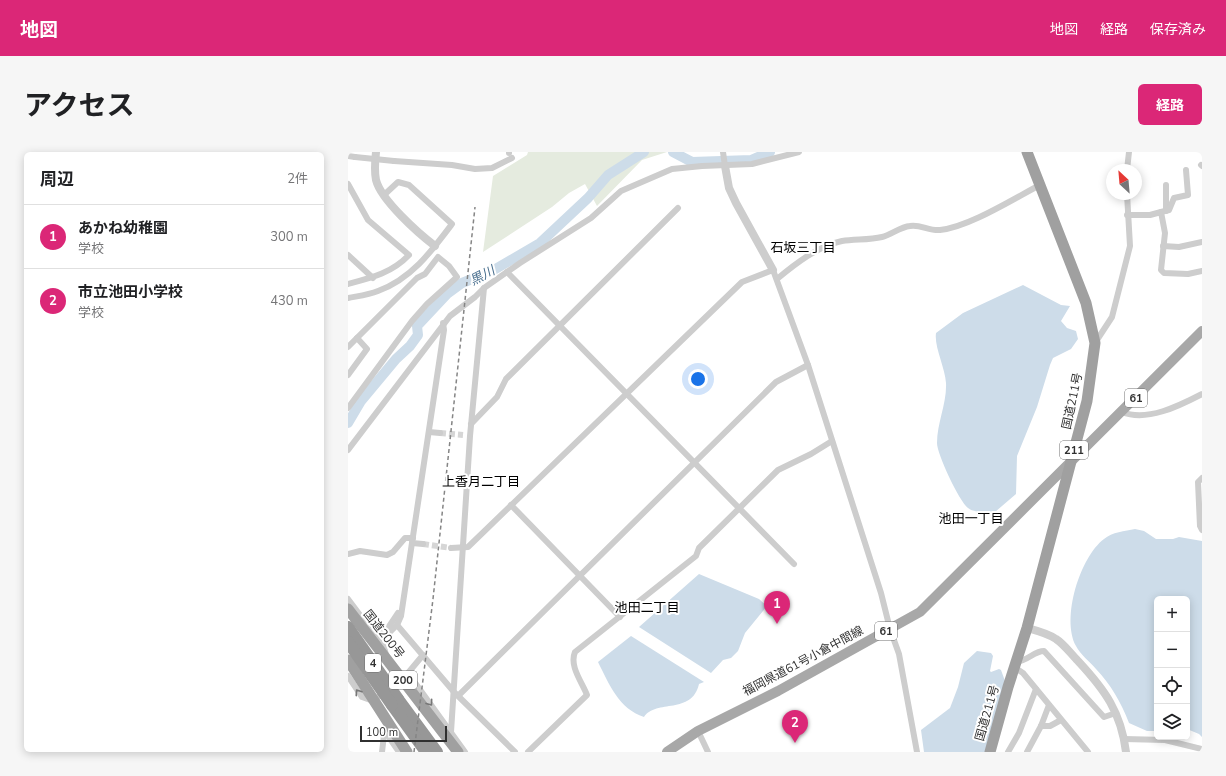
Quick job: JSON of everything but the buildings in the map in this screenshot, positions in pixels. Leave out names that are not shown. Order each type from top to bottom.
[{"type":"highway","name":"国道211号","points":[[991,752],[1015,665],[1027,628],[1087,401],[1095,343],[1086,303],[1027,152]]},
{"type":"highway","name":"国道200号","points":[[348,609],[387,659],[405,676],[458,752]]},
{"type":"highway","name":"4","points":[[348,627],[426,752]]},
{"type":"highway","name":"4","points":[[348,642],[395,702],[437,752]]},
{"type":"highway","points":[[348,660],[373,701],[388,731],[407,752]]},
{"type":"main road","name":"福岡県道61号小倉中間線","points":[[667,752],[698,731],[778,691],[920,612],[1202,332]]},
{"type":"street","points":[[376,152],[376,181],[389,203],[435,246]]},
{"type":"street","points":[[723,152],[729,188],[777,279],[808,365],[868,550],[898,654],[916,752]]},
{"type":"street","points":[[348,450],[443,323],[484,288],[591,218],[621,191],[672,169],[724,164],[752,164],[799,152]]},
{"type":"street","points":[[1128,164],[1129,152]]},
{"type":"street","points":[[348,156],[452,165],[475,169],[492,168],[510,154]]},
{"type":"street","points":[[1127,215],[1150,215],[1169,210],[1174,198],[1188,195],[1186,170]]},
{"type":"street","points":[[348,298],[377,292],[405,277],[415,269],[452,224],[409,185],[398,182],[384,195]]},
{"type":"street","points":[[348,184],[368,220],[409,256],[399,266],[373,278],[348,284]]},
{"type":"street","points":[[777,279],[811,254],[841,242],[886,236],[908,226],[916,225],[930,230],[940,230],[967,222],[1040,185]]},
{"type":"street","points":[[1166,185],[1163,211],[1165,233],[1161,270],[1164,273],[1188,274],[1202,271]]},
{"type":"street","points":[[1095,343],[1112,317],[1130,246],[1127,200]]},
{"type":"street","points":[[471,424],[497,397],[506,378],[678,208]]},
{"type":"street","points":[[1163,246],[1179,247],[1202,242]]},
{"type":"street","points":[[348,255],[373,278]]},
{"type":"street","points":[[348,347],[417,278],[425,274],[438,257],[449,266],[457,277],[427,304],[412,321],[348,408]]},
{"type":"street","points":[[451,548],[464,549],[468,547],[628,394],[742,282],[773,270]]},
{"type":"street","points":[[508,272],[740,507],[794,564]]},
{"type":"street","points":[[451,732],[457,694],[470,436],[484,288]]},
{"type":"street","points":[[381,637],[397,625],[402,616],[444,330],[443,323]]},
{"type":"street","points":[[348,375],[367,349],[357,338]]},
{"type":"street","points":[[457,694],[776,382],[808,365]]},
{"type":"street","points":[[1122,412],[1132,417],[1156,413],[1202,394]]},
{"type":"street","points":[[429,432],[440,433]]},
{"type":"street","points":[[463,435],[470,436]]},
{"type":"street","points":[[528,752],[587,695],[572,659],[575,652],[696,556],[699,548],[778,470],[811,454],[832,441]]},
{"type":"street","points":[[1202,478],[1198,482],[1200,526],[1202,530]]},
{"type":"street","points":[[512,505],[620,617]]},
{"type":"street","points":[[348,554],[360,551],[387,555],[393,552],[405,538],[423,544]]},
{"type":"street","points":[[381,637],[397,617],[405,591]]},
{"type":"street","points":[[348,599],[381,637],[387,659]]},
{"type":"street","points":[[397,625],[457,694],[515,752]]},
{"type":"street","points":[[1027,628],[1045,633],[1058,640],[1100,685],[1116,713],[1124,739],[1126,752]]},
{"type":"street","points":[[1088,752],[1015,665],[1025,661],[1039,651],[1044,651],[1104,717],[1116,713]]},
{"type":"street","points":[[348,677],[362,697],[373,701],[405,676],[423,655]]},
{"type":"street","points":[[405,676],[451,732],[465,752]]},
{"type":"street","points":[[1008,752],[1019,733],[1036,689]]},
{"type":"street","points":[[1027,752],[1041,726],[1049,705]]},
{"type":"street","points":[[1041,726],[1050,726],[1061,720]]},
{"type":"street","points":[[382,752],[388,731]]},
{"type":"street","points":[[388,731],[399,752]]},
{"type":"street","points":[[698,731],[708,752]]},
{"type":"street","points":[[1124,739],[1165,740],[1202,749]]},
{"type":"shaded area","points":[[528,152],[667,152],[642,160],[597,206],[585,184],[569,193],[552,207],[483,252],[493,176],[527,155]]},
{"type":"water","points":[[1023,285],[1061,305],[1070,306],[1061,321],[1067,328],[1076,331],[1078,339],[1071,349],[1053,358],[1050,365],[1037,407],[1017,456],[1016,494],[995,512],[971,510],[964,504],[954,487],[944,467],[938,449],[937,436],[945,398],[946,383],[936,333],[963,313]]},
{"type":"water","points":[[1135,529],[1144,531],[1156,539],[1173,539],[1179,537],[1202,541],[1202,737],[1190,730],[1190,596],[1154,596],[1154,731],[1147,731],[1129,723],[1123,708],[1111,688],[1076,646],[1072,634],[1072,605],[1075,589],[1081,573],[1087,559],[1095,548],[1107,537],[1119,532]]},
{"type":"water","points":[[699,574],[759,599],[767,606],[745,633],[738,651],[731,658],[723,660],[711,673],[639,627]]},
{"type":"water","points":[[631,636],[704,682],[699,684],[695,694],[689,700],[657,709],[644,717],[635,713],[621,702],[606,679],[598,662]]},
{"type":"water","points":[[977,651],[991,653],[993,656],[990,671],[1001,670],[1005,681],[985,752],[924,752],[921,730],[950,708],[958,687],[964,663]]},
{"type":"waterway","name":"黒川","points":[[348,423],[361,401],[418,335],[417,326],[447,294],[462,283],[492,271],[540,243],[588,198],[608,175],[644,152]]},
{"type":"waterway","name":"黒川","points":[[673,152],[692,162],[751,160],[770,152]]},
{"type":"tunnel","points":[[440,433],[463,435]]},
{"type":"tunnel","points":[[423,544],[451,548]]},
{"type":"railway","points":[[414,752],[433,599],[475,207]]},
{"type":"place","name":"あかね幼稚園","points":[[777,624]]},
{"type":"place","name":"市立池田小学校","points":[[795,743]]},
{"type":"district","name":"石坂三丁目","points":[[803,247]]},
{"type":"district","name":"上香月二丁目","points":[[481,481]]},
{"type":"district","name":"池田一丁目","points":[[971,518]]},
{"type":"district","name":"池田二丁目","points":[[647,607]]}]
